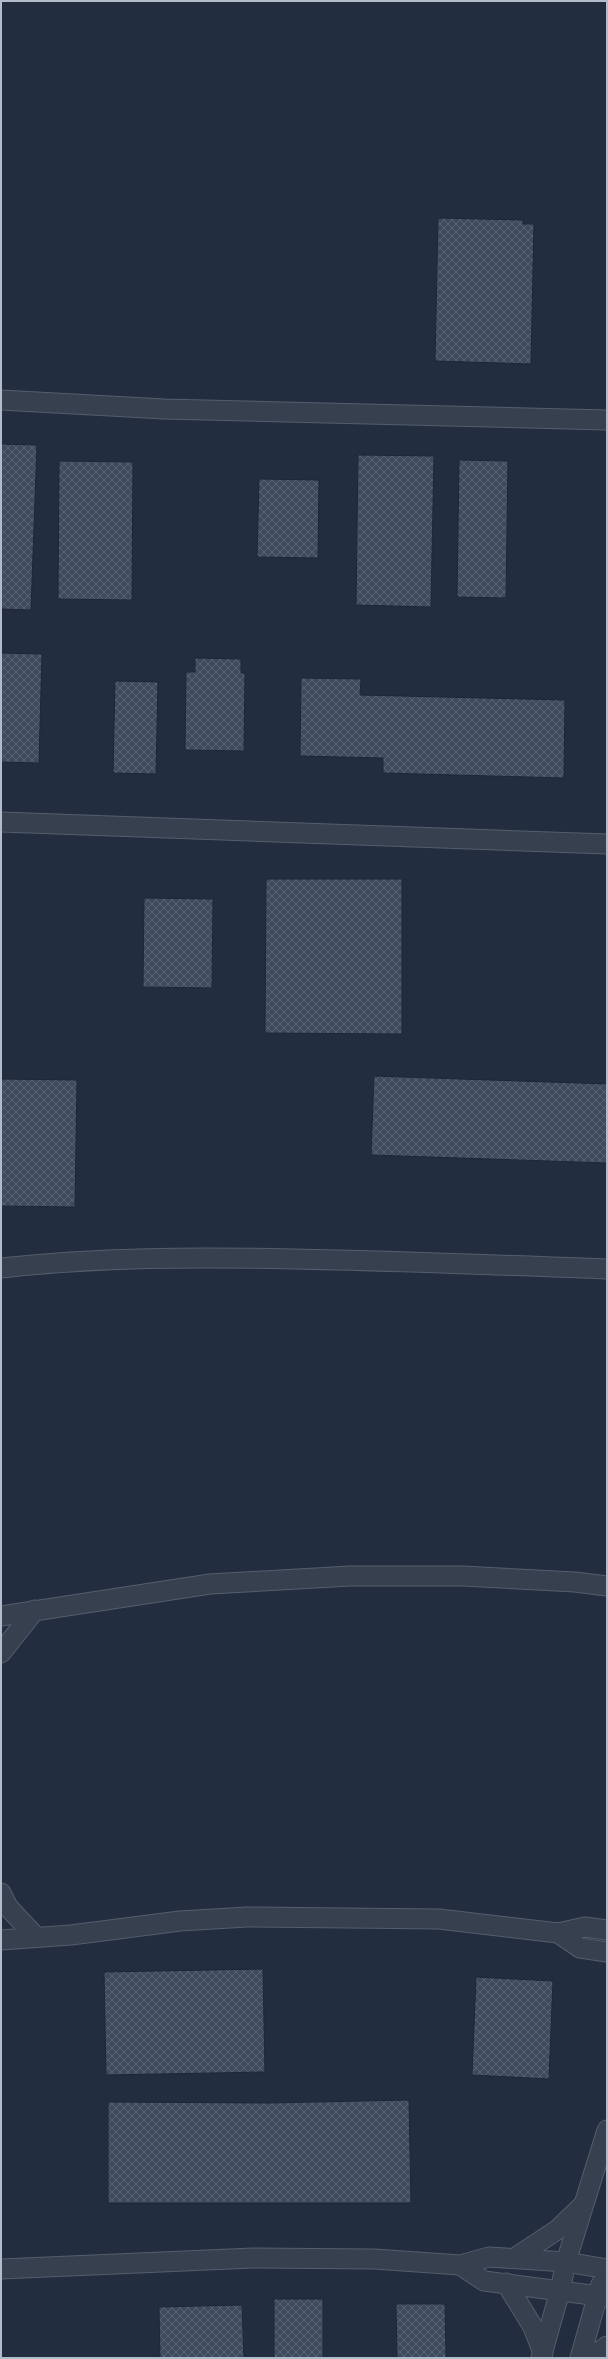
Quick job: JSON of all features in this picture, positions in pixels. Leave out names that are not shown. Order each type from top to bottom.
[{"type":"street","points":[[1,400],[164,409],[607,420]]},
{"type":"street","points":[[1,822],[607,844]]},
{"type":"street","points":[[1,1268],[67,1261],[167,1257],[408,1261],[607,1269]]},
{"type":"street","points":[[1,1616],[210,1584],[350,1576],[463,1576],[575,1582],[607,1586]]},
{"type":"street","points":[[1,1652],[35,1610]]},
{"type":"street","points":[[1,1894],[8,1907],[36,1937]]},
{"type":"street","points":[[1,1940],[180,1921],[247,1917],[439,1919],[558,1933],[585,1927],[604,1928]]},
{"type":"street","points":[[558,1933],[580,1948],[604,1955]]},
{"type":"street","points":[[542,2356],[560,2291],[566,2262],[607,2130]]},
{"type":"street","points":[[516,2257],[557,2230],[585,2203]]},
{"type":"street","points":[[1,2268],[253,2258],[374,2260],[460,2265],[489,2257],[516,2257],[607,2267],[602,2296],[580,2358]]},
{"type":"street","points":[[460,2265],[484,2281],[602,2296]]},
{"type":"street","points":[[506,2283],[533,2327],[542,2356]]},
{"type":"street","points":[[590,2358],[607,2346]]},
{"type":"building","points":[[438,218],[523,220],[523,224],[534,224],[531,364],[435,361]]},
{"type":"building","points":[[1,444],[37,445],[31,610],[1,609]]},
{"type":"building","points":[[358,455],[434,456],[431,607],[356,605]]},
{"type":"building","points":[[459,460],[508,461],[506,598],[457,597]]},
{"type":"building","points":[[59,461],[133,462],[132,600],[58,599]]},
{"type":"building","points":[[259,479],[319,480],[318,558],[257,557]]},
{"type":"building","points":[[1,653],[42,654],[39,763],[1,762]]},
{"type":"building","points":[[195,658],[241,659],[241,673],[245,673],[244,751],[185,750],[186,672],[195,672]]},
{"type":"building","points":[[301,678],[361,679],[360,695],[565,700],[564,778],[383,773],[383,758],[300,756]]},
{"type":"building","points":[[115,681],[158,682],[156,774],[113,773]]},
{"type":"building","points":[[266,879],[402,879],[402,1034],[265,1033]]},
{"type":"building","points":[[144,898],[213,899],[212,988],[143,987]]},
{"type":"building","points":[[374,1076],[607,1084],[607,1163],[371,1155]]},
{"type":"building","points":[[1,1079],[77,1080],[75,1207],[1,1206]]},
{"type":"building","points":[[263,1969],[265,2072],[106,2075],[104,1972]]},
{"type":"building","points":[[476,1977],[553,1981],[549,2079],[472,2075]]},
{"type":"building","points":[[409,2100],[411,2203],[108,2203],[108,2102],[269,2103]]},
{"type":"building","points":[[274,2299],[323,2299],[323,2358],[274,2358]]},
{"type":"building","points":[[396,2304],[445,2304],[446,2358],[397,2358]]},
{"type":"building","points":[[242,2305],[244,2358],[160,2358],[159,2307]]}]
